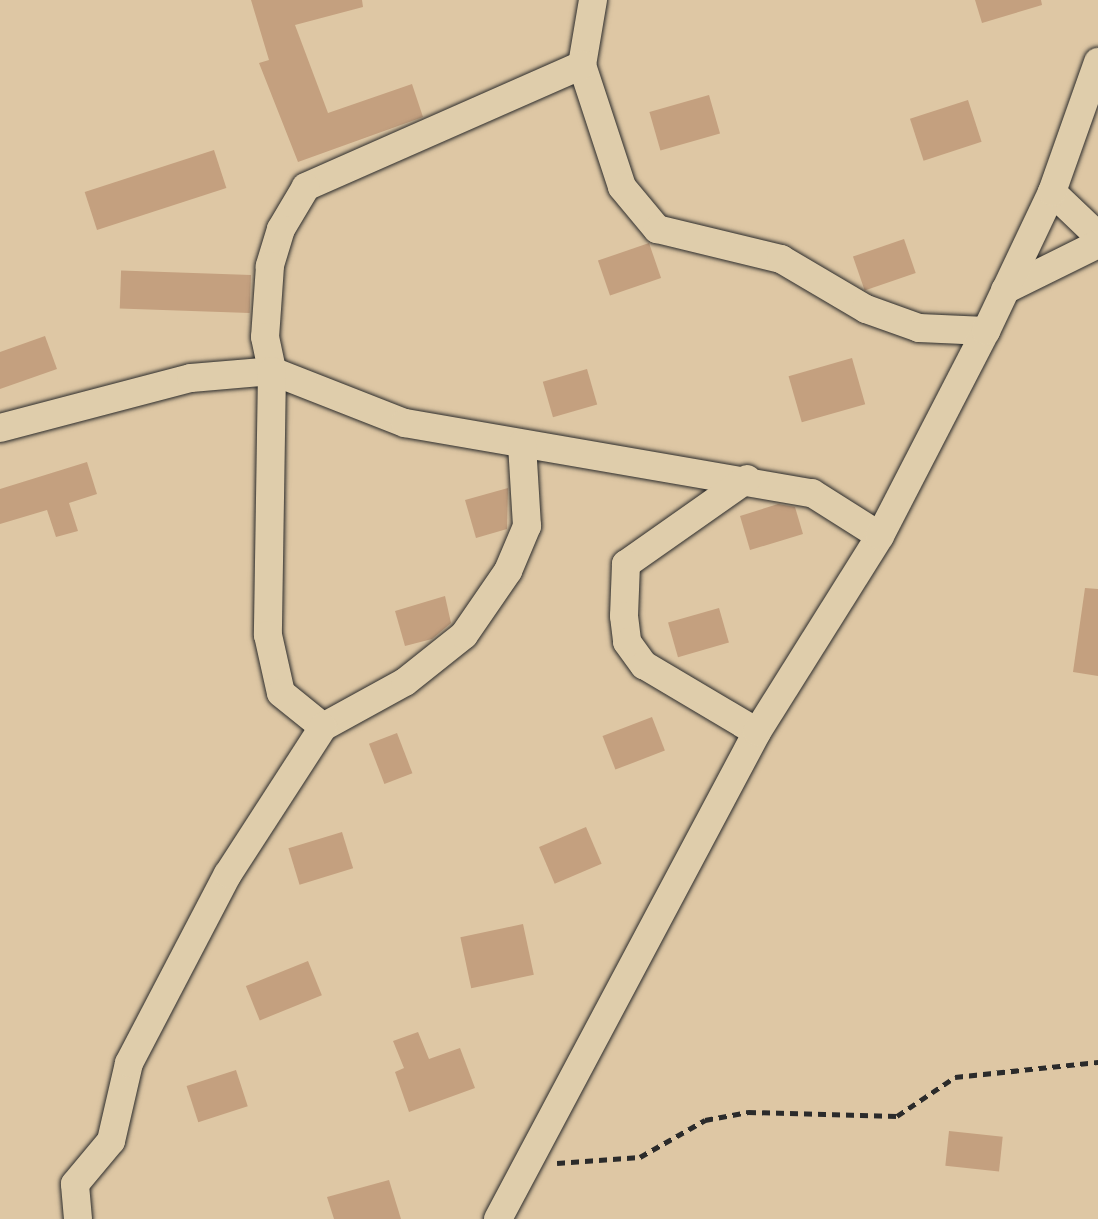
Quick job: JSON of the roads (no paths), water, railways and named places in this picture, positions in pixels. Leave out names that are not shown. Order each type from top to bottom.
[{"type":"lane","points":[[593,0],[582,65],[622,187],[657,229],[781,259],[866,309],[919,328],[986,331]]},
{"type":"lane","points":[[498,1219],[757,732],[880,536],[986,331],[1052,192],[1098,62]]},
{"type":"lane","points":[[323,727],[281,693],[268,635],[272,371],[265,337],[270,266],[281,229],[306,187],[582,65]]},
{"type":"lane","points":[[1052,192],[1098,236]]},
{"type":"lane","points":[[1005,290],[1098,244]]},
{"type":"lane","points":[[0,428],[191,378],[272,371],[405,423],[747,479],[812,493],[880,536]]},
{"type":"lane","points":[[78,1219],[75,1184],[111,1141],[129,1063],[228,874],[323,727],[405,682],[464,635],[508,571],[527,526],[522,444]]},
{"type":"lane","points":[[747,479],[626,564],[624,616],[627,642],[644,665],[757,732]]}]
